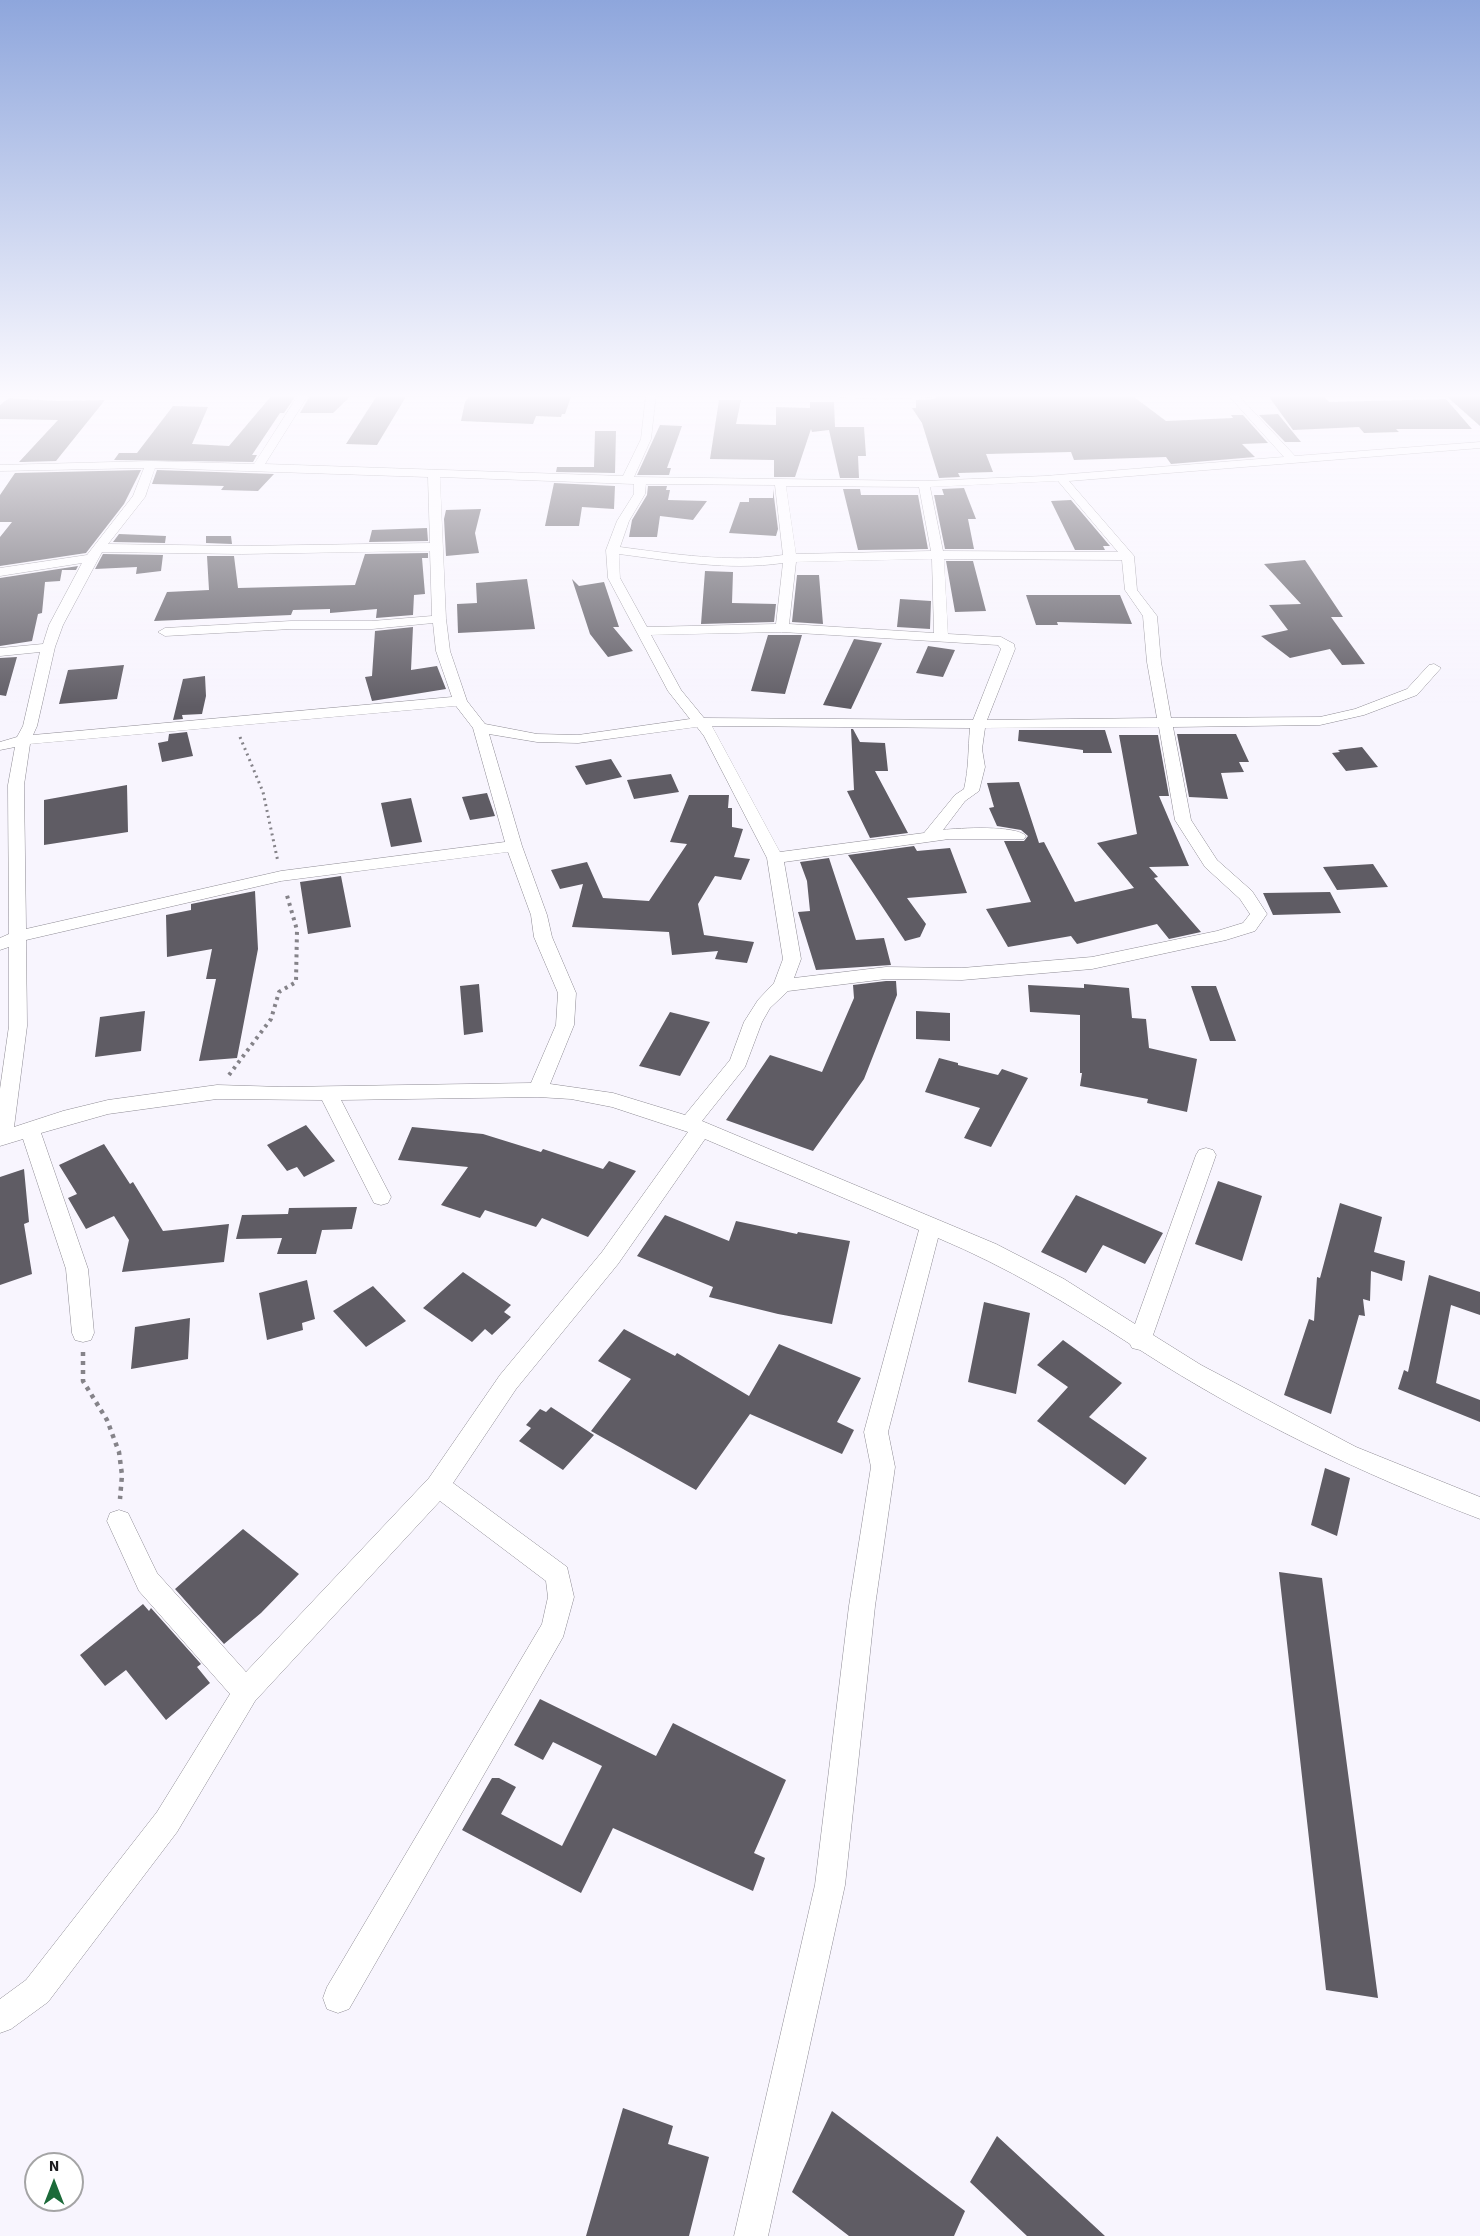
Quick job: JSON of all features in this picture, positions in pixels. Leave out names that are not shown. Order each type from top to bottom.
[{"type":"street","points":[[138,498],[95,553],[56,626],[48,647],[30,726],[23,740],[8,787],[17,937],[18,1026],[2,1139],[108,1107],[217,1092],[538,1090],[571,1092],[613,1100],[695,1127],[989,1250],[1056,1285],[1140,1341],[1193,1372],[1348,1454],[1480,1508]]},
{"type":"street","points":[[435,498],[439,619],[443,651],[460,700],[480,728],[514,846],[539,915],[543,937],[567,993],[565,1025],[538,1090]]},
{"type":"street","points":[[0,2018],[37,1991],[167,1822],[246,1692],[438,1486],[508,1382],[610,1258],[738,1062],[753,1022],[764,1004],[782,986],[792,959],[775,858],[711,735],[675,692],[614,578],[610,562],[612,550],[627,514],[639,498]]},
{"type":"street","points":[[782,498],[790,558],[782,628]]},
{"type":"street","points":[[927,498],[938,555],[941,638]]},
{"type":"street","points":[[782,986],[815,980],[886,973],[962,975],[1092,963],[1220,936],[1249,927],[1259,914],[1246,895],[1211,863],[1183,820],[1154,662],[1150,616],[1131,590],[1128,556],[1078,498]]},
{"type":"street","points":[[0,573],[95,553],[438,547]]},
{"type":"street","points":[[612,550],[706,561],[762,562],[790,558],[938,555],[1128,556]]},
{"type":"street","points":[[165,632],[291,625],[372,625],[439,619]]},
{"type":"street","points":[[642,631],[782,628],[1001,641],[1007,644],[1008,649],[978,724],[975,749],[977,767],[971,790],[960,798],[930,836]]},
{"type":"street","points":[[0,652],[48,647]]},
{"type":"street","points":[[480,728],[537,738],[578,739],[700,722],[978,724],[1320,722],[1359,712],[1412,692],[1434,668]]},
{"type":"street","points":[[0,746],[23,740],[234,723],[460,700]]},
{"type":"street","points":[[775,858],[930,836],[978,833],[1018,836]]},
{"type":"street","points":[[0,944],[17,937],[281,876],[514,846]]},
{"type":"street","points":[[328,1093],[381,1197]]},
{"type":"street","points":[[30,1129],[77,1269],[84,1333]]},
{"type":"street","points":[[1140,1341],[1206,1155]]},
{"type":"street","points":[[751,2236],[830,1885],[862,1606],[883,1467],[876,1432],[931,1225]]},
{"type":"street","points":[[338,1998],[554,1628],[561,1597],[558,1575],[438,1486]]},
{"type":"street","points":[[119,1521],[148,1582],[246,1692]]},
{"type":"path","points":[[217,1092],[271,1019],[279,992],[296,982],[297,930],[281,876],[263,792],[234,723]]},
{"type":"path","points":[[84,1333],[82,1380],[102,1409],[120,1446],[124,1484],[119,1506],[119,1521]]},
{"type":"building","points":[[0,498],[127,498],[86,553],[0,566],[0,537],[12,522],[0,522]]},
{"type":"building","points":[[551,498],[614,498],[614,509],[582,507],[579,526],[545,526]]},
{"type":"building","points":[[645,498],[707,501],[693,520],[660,516],[657,537],[629,537],[632,520]]},
{"type":"building","points":[[749,498],[774,498],[778,529],[776,536],[729,533],[740,502],[749,502]]},
{"type":"building","points":[[845,498],[919,498],[928,549],[858,550]]},
{"type":"building","points":[[935,498],[968,498],[976,519],[968,519],[974,549],[945,549]]},
{"type":"building","points":[[1071,500],[1110,546],[1103,546],[1105,550],[1075,550],[1051,501]]},
{"type":"building","points":[[481,509],[475,533],[479,553],[446,556],[444,519],[446,510]]},
{"type":"building","points":[[427,528],[428,541],[369,542],[372,530]]},
{"type":"building","points":[[119,534],[166,536],[165,543],[113,542]]},
{"type":"building","points":[[206,536],[231,536],[232,544],[206,543]]},
{"type":"building","points":[[428,553],[428,558],[422,558],[425,594],[414,595],[413,615],[376,618],[377,609],[330,613],[330,609],[293,610],[291,615],[154,621],[167,592],[209,590],[207,556],[234,556],[238,588],[355,585],[365,554]]},
{"type":"building","points":[[103,554],[163,555],[161,571],[136,574],[137,567],[95,569]]},
{"type":"building","points":[[1305,560],[1343,617],[1331,617],[1365,664],[1342,665],[1330,649],[1290,658],[1261,636],[1288,630],[1269,605],[1301,604],[1264,564]]},
{"type":"building","points":[[946,561],[973,561],[986,611],[955,612]]},
{"type":"building","points":[[78,566],[76,570],[62,570],[60,581],[45,582],[42,613],[38,614],[32,641],[0,646],[0,578]]},
{"type":"building","points":[[705,571],[733,572],[732,603],[776,604],[774,622],[701,624]]},
{"type":"building","points":[[797,575],[819,575],[823,624],[792,622]]},
{"type":"building","points":[[527,579],[535,629],[458,633],[457,604],[477,603],[476,583]]},
{"type":"building","points":[[572,579],[579,586],[604,582],[619,627],[613,627],[633,651],[608,657],[590,634]]},
{"type":"building","points":[[1026,595],[1120,595],[1132,624],[1057,622],[1058,625],[1036,625]]},
{"type":"building","points":[[900,599],[931,601],[930,629],[897,627]]},
{"type":"building","points":[[413,627],[411,670],[437,666],[446,689],[372,701],[365,677],[372,676],[375,631]]},
{"type":"building","points":[[768,635],[802,635],[785,694],[751,691]]},
{"type":"building","points":[[854,639],[882,643],[851,709],[823,705]]},
{"type":"building","points":[[928,646],[955,650],[943,677],[916,673]]},
{"type":"building","points":[[17,657],[6,696],[0,695],[0,658]]},
{"type":"building","points":[[124,665],[117,699],[59,704],[68,670]]},
{"type":"building","points":[[205,676],[206,696],[202,714],[182,715],[183,719],[173,720],[183,679]]},
{"type":"building","points":[[851,729],[860,742],[885,743],[888,771],[875,771],[908,833],[870,838],[847,791],[854,790]]},
{"type":"building","points":[[1019,730],[1105,730],[1112,753],[1083,753],[1083,750],[1018,741]]},
{"type":"building","points":[[187,732],[193,756],[162,762],[158,743],[168,741],[169,734]]},
{"type":"building","points":[[1177,734],[1236,734],[1249,762],[1239,762],[1244,772],[1221,773],[1228,799],[1189,797]]},
{"type":"building","points":[[1119,735],[1158,735],[1169,796],[1159,796],[1189,866],[1149,867],[1158,877],[1154,878],[1201,932],[1169,939],[1157,924],[1077,944],[1071,936],[1008,947],[986,909],[1031,902],[1004,841],[1024,841],[1028,836],[1021,830],[997,826],[989,808],[994,807],[987,783],[1019,782],[1039,843],[1044,842],[1075,902],[1134,888],[1097,843],[1137,834]]},
{"type":"building","points":[[1362,747],[1378,767],[1346,771],[1332,753],[1340,752],[1338,750]]},
{"type":"building","points":[[611,759],[622,777],[586,785],[575,766]]},
{"type":"building","points":[[671,774],[679,792],[634,799],[627,780]]},
{"type":"building","points":[[127,785],[128,832],[44,845],[44,800]]},
{"type":"building","points":[[487,793],[495,816],[470,820],[462,797]]},
{"type":"building","points":[[689,795],[729,795],[728,808],[732,808],[732,827],[743,829],[734,857],[750,859],[741,880],[715,876],[698,904],[704,935],[754,942],[747,963],[715,959],[718,951],[672,955],[669,932],[572,927],[583,884],[560,889],[551,870],[587,862],[603,898],[649,901],[687,844],[670,842]]},
{"type":"building","points":[[411,798],[422,842],[391,847],[381,803]]},
{"type":"building","points":[[914,846],[917,851],[950,848],[967,893],[907,898],[926,924],[920,937],[905,941],[848,855]]},
{"type":"building","points":[[829,858],[856,940],[884,938],[891,965],[816,970],[798,912],[810,911],[807,881],[800,862]]},
{"type":"building","points":[[1373,864],[1388,887],[1337,890],[1323,867]]},
{"type":"building","points":[[341,876],[351,927],[308,934],[300,882]]},
{"type":"building","points":[[255,891],[258,949],[237,1058],[199,1061],[216,979],[206,979],[212,949],[167,957],[166,915],[191,910],[191,904]]},
{"type":"building","points":[[1330,892],[1341,913],[1273,915],[1263,893]]},
{"type":"building","points":[[896,981],[897,995],[864,1079],[813,1151],[726,1120],[770,1055],[822,1072],[854,998],[853,985]]},
{"type":"building","points":[[479,984],[483,1032],[464,1035],[460,986]]},
{"type":"building","points":[[1084,984],[1129,988],[1132,1018],[1146,1019],[1149,1048],[1197,1059],[1187,1112],[1147,1103],[1148,1099],[1080,1086],[1082,1073],[1080,1073],[1080,1015],[1030,1012],[1028,985],[1084,988]]},
{"type":"building","points":[[1191,986],[1216,986],[1236,1041],[1210,1041]]},
{"type":"building","points":[[145,1011],[141,1051],[95,1057],[100,1017]]},
{"type":"building","points":[[916,1011],[950,1013],[950,1041],[916,1039]]},
{"type":"building","points":[[670,1012],[710,1022],[680,1076],[639,1066]]},
{"type":"building","points":[[939,1058],[998,1075],[1002,1069],[1028,1078],[991,1147],[964,1138],[980,1108],[925,1092]]},
{"type":"building","points":[[306,1125],[335,1161],[304,1177],[297,1167],[287,1171],[267,1145]]},
{"type":"building","points":[[412,1127],[483,1134],[541,1152],[543,1149],[603,1169],[609,1161],[636,1171],[588,1237],[542,1218],[536,1227],[485,1210],[480,1218],[441,1205],[468,1167],[398,1160]]},
{"type":"building","points":[[104,1144],[130,1184],[133,1182],[163,1231],[229,1224],[224,1262],[122,1272],[129,1240],[114,1216],[86,1229],[68,1198],[77,1194],[59,1165]]},
{"type":"building","points":[[24,1169],[29,1222],[24,1224],[32,1274],[0,1285],[0,1177]]},
{"type":"building","points":[[1218,1181],[1262,1196],[1242,1261],[1195,1244]]},
{"type":"building","points":[[1076,1195],[1163,1233],[1145,1264],[1103,1245],[1086,1273],[1041,1252]]},
{"type":"building","points":[[1340,1203],[1382,1217],[1374,1252],[1405,1261],[1402,1281],[1371,1271],[1370,1301],[1363,1299],[1365,1316],[1359,1315],[1331,1414],[1284,1395],[1309,1319],[1314,1321],[1317,1277],[1320,1278]]},
{"type":"building","points":[[357,1207],[352,1229],[322,1230],[316,1254],[277,1254],[282,1238],[236,1239],[242,1215],[288,1214],[289,1208]]},
{"type":"building","points":[[665,1215],[729,1241],[736,1221],[797,1234],[798,1232],[850,1241],[832,1324],[778,1314],[709,1297],[713,1287],[637,1256]]},
{"type":"building","points":[[463,1272],[511,1305],[504,1312],[511,1317],[492,1335],[485,1329],[472,1342],[423,1308]]},
{"type":"building","points":[[1429,1275],[1480,1292],[1480,1315],[1451,1305],[1436,1383],[1480,1400],[1480,1422],[1398,1389],[1404,1370],[1408,1372]]},
{"type":"building","points":[[307,1280],[315,1319],[302,1323],[303,1330],[267,1340],[259,1293]]},
{"type":"building","points":[[373,1286],[406,1321],[366,1347],[333,1311]]},
{"type":"building","points":[[984,1302],[1030,1313],[1016,1394],[968,1382]]},
{"type":"building","points":[[190,1318],[188,1359],[131,1369],[135,1327]]},
{"type":"building","points":[[624,1329],[675,1356],[677,1353],[749,1396],[779,1344],[861,1378],[837,1422],[854,1430],[842,1454],[750,1414],[696,1490],[591,1431],[631,1379],[598,1361]]},
{"type":"building","points":[[1063,1340],[1122,1383],[1089,1417],[1147,1458],[1125,1485],[1037,1421],[1068,1387],[1037,1365]]},
{"type":"building","points":[[551,1407],[594,1435],[563,1470],[519,1441],[531,1428],[526,1425],[540,1409],[546,1412]]},
{"type":"building","points":[[1325,1468],[1350,1478],[1337,1536],[1311,1525]]},
{"type":"building","points":[[243,1529],[299,1574],[261,1613],[224,1644],[175,1589]]},
{"type":"building","points":[[1279,1572],[1322,1578],[1378,1998],[1326,1990]]},
{"type":"building","points":[[143,1604],[149,1611],[151,1608],[201,1664],[197,1667],[210,1683],[166,1720],[126,1670],[105,1686],[80,1655]]},
{"type":"building","points":[[540,1699],[656,1756],[673,1723],[786,1780],[754,1853],[765,1858],[753,1891],[613,1828],[581,1893],[462,1830],[492,1778],[499,1778],[516,1787],[501,1814],[562,1846],[602,1766],[553,1742],[543,1760],[514,1745]]},
{"type":"building","points":[[623,2108],[673,2126],[668,2144],[709,2157],[689,2236],[586,2236]]},
{"type":"building","points":[[832,2111],[965,2211],[954,2236],[849,2236],[792,2192]]},
{"type":"building","points":[[997,2136],[1105,2236],[1027,2236],[970,2182]]}]
